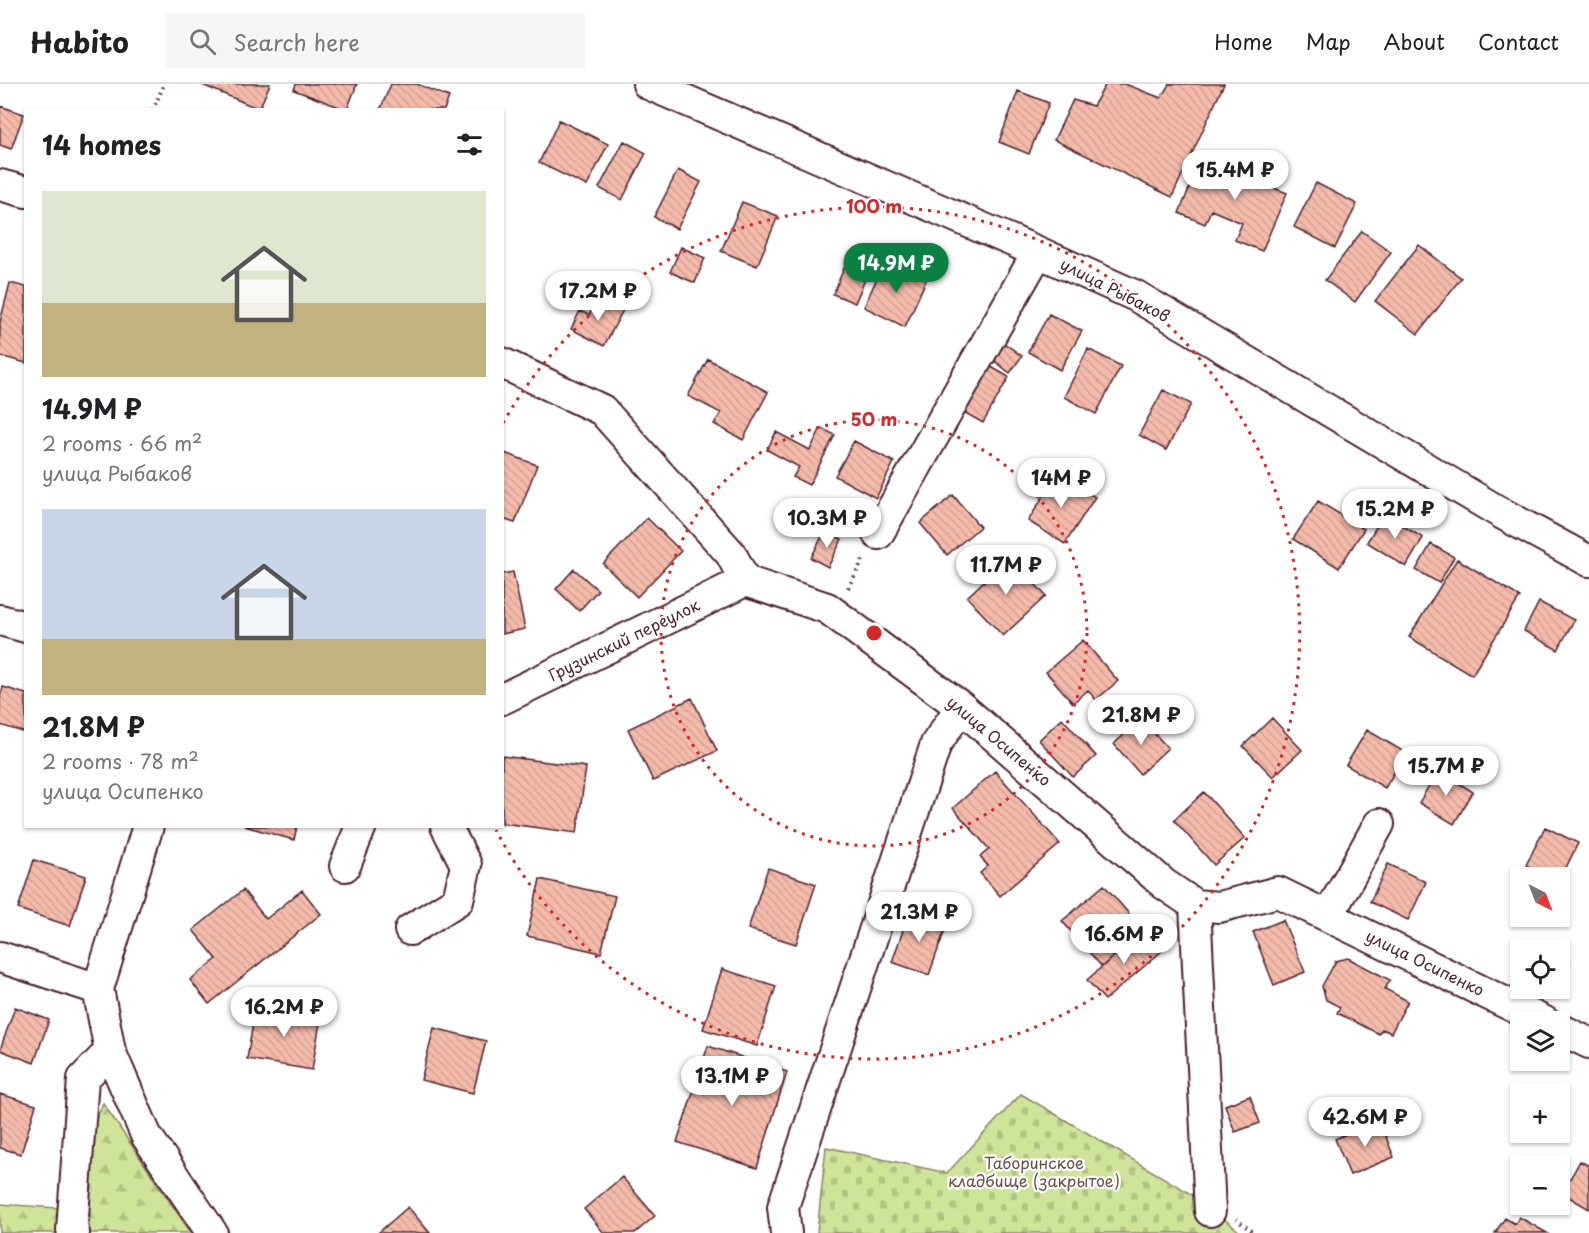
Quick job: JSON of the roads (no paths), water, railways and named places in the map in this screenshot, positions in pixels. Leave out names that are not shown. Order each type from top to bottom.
[{"type":"street","name":"улица Рыбаков","points":[[648,84],[1136,296],[1501,513],[1589,561]]},
{"type":"street","points":[[0,185],[24,191]]},
{"type":"street","points":[[878,534],[1038,252]]},
{"type":"street","points":[[504,364],[602,411],[731,554],[745,581]]},
{"type":"street","name":"улица Осипенко","points":[[745,581],[827,608],[834,613],[961,706],[1164,884],[1195,905],[1219,907],[1278,892],[1522,1011]]},
{"type":"street","name":"Грузинский переулок","points":[[504,698],[745,581]]},
{"type":"street","points":[[0,620],[24,626]]},
{"type":"street","points":[[786,1233],[783,1207],[932,755],[936,744],[961,706]]},
{"type":"street","points":[[1328,916],[1379,824]]},
{"type":"street","points":[[147,828],[98,989],[110,1051],[146,1134],[212,1233]]},
{"type":"street","points":[[345,866],[360,828]]},
{"type":"street","points":[[410,930],[458,900],[466,865],[447,828]]},
{"type":"street","points":[[1195,905],[1210,1211]]},
{"type":"street","points":[[0,957],[98,989]]},
{"type":"street","points":[[1570,1034],[1589,1043]]},
{"type":"street","points":[[65,1232],[83,1079],[110,1051]]},
{"type":"park label","name":"Таборинское кладбище (закрытое)","points":[[1034,1172]]}]
